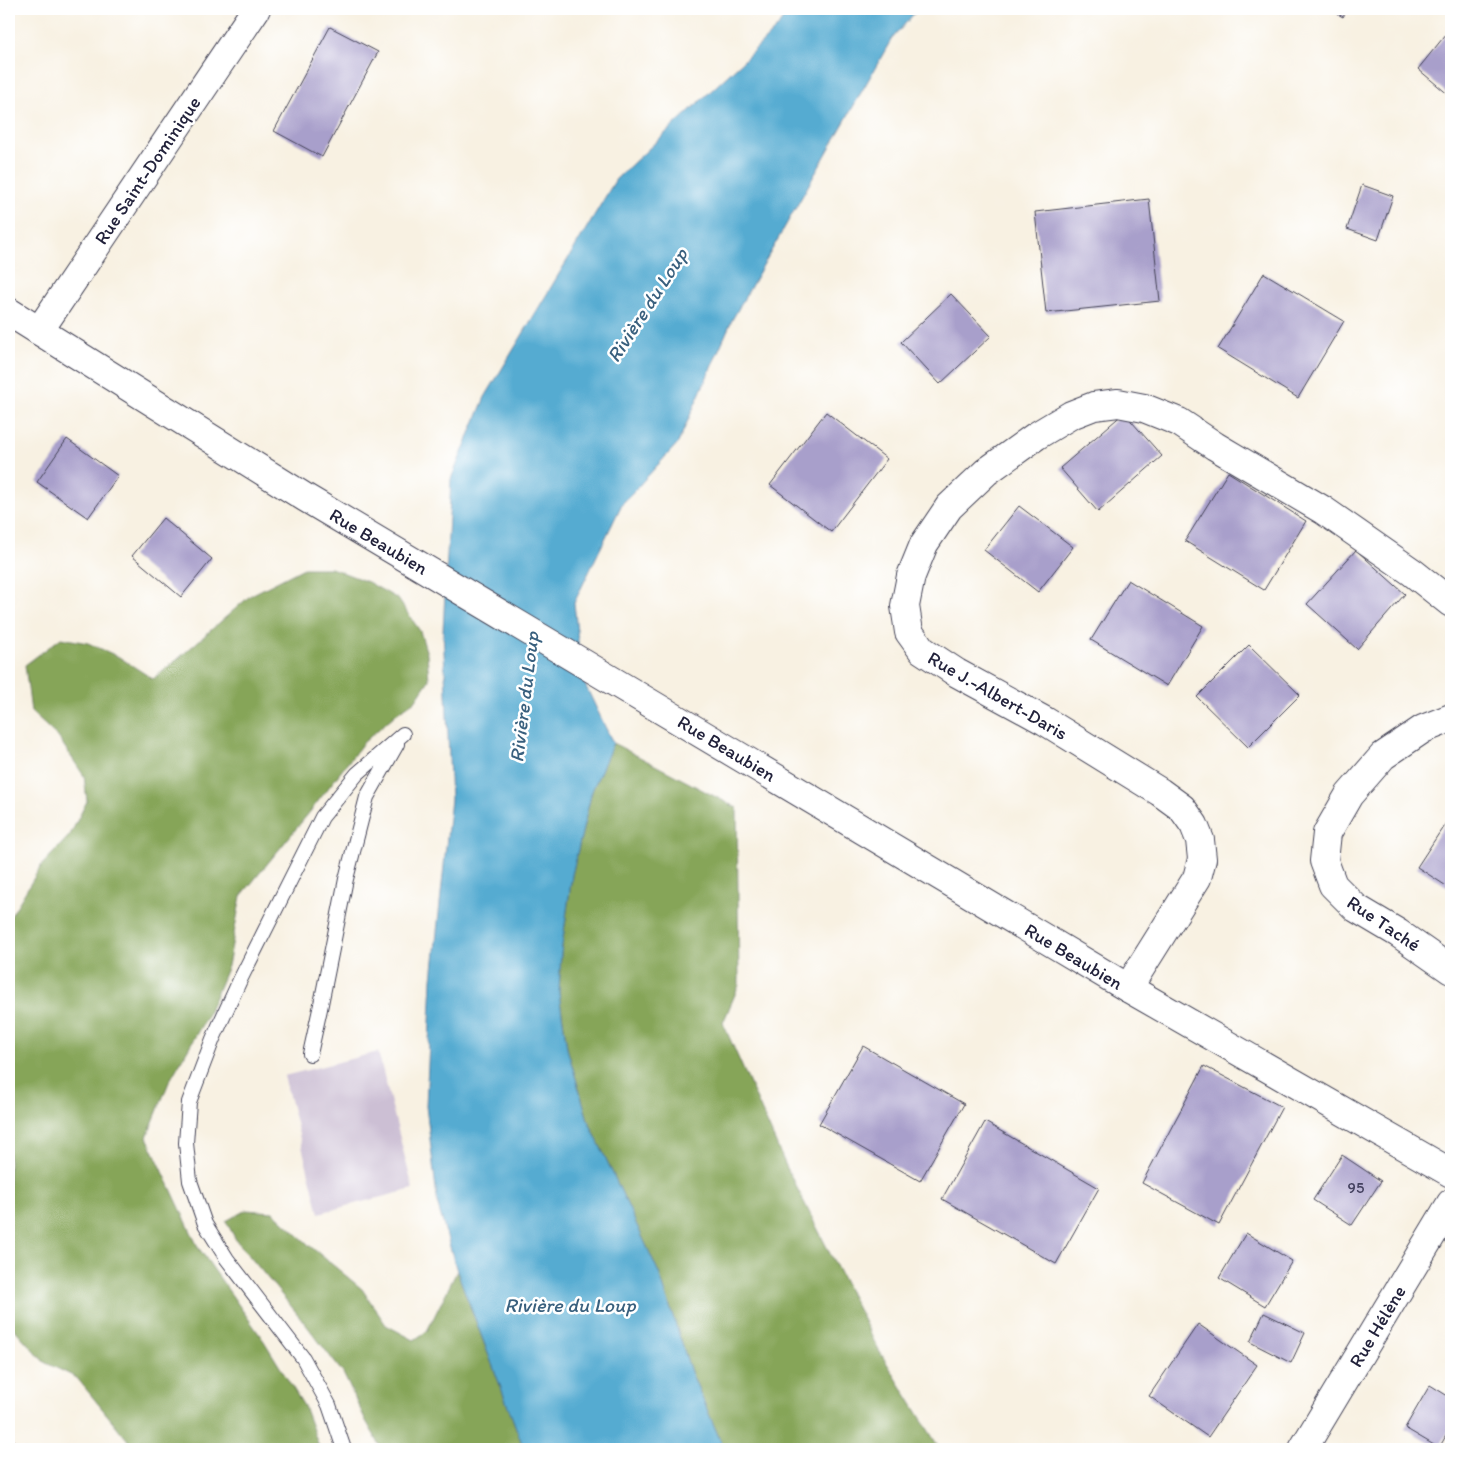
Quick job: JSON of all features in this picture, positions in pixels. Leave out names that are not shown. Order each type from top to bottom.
[{"type":"street","name":"Rue Saint-Dominique","points":[[39,331],[256,9]]},
{"type":"street","name":"Rue Beaubien","points":[[9,312],[306,498],[1128,988],[1451,1173]]},
{"type":"street","name":"Rue J.-Albert-Daris","points":[[1128,988],[1197,878],[1202,859],[1200,840],[1194,825],[1182,808],[1160,792],[1045,721],[957,673],[922,650],[909,632],[905,606],[911,576],[924,544],[949,507],[986,472],[1036,436],[1071,415],[1094,406],[1118,403],[1135,406],[1179,422],[1215,446],[1323,510],[1412,572],[1451,603]]},
{"type":"street","name":"Rue Taché","points":[[1451,718],[1423,728],[1383,756],[1348,795],[1327,832],[1324,861],[1333,885],[1356,908],[1398,933],[1451,970]]},
{"type":"street","name":"Rue Hélène","points":[[1303,1449],[1451,1202]]},
{"type":"lane","points":[[310,1054],[346,879],[367,797],[403,734],[357,774],[322,817],[240,980],[213,1039],[189,1102],[186,1144],[190,1181],[205,1224],[227,1259],[303,1358],[329,1405],[344,1449]]},
{"type":"shaded area","points":[[378,1052],[413,1189],[319,1213],[284,1076]]},
{"type":"green space","points":[[304,568],[331,568],[368,582],[398,599],[420,631],[427,654],[429,680],[415,701],[396,714],[363,743],[241,896],[228,966],[207,1016],[169,1082],[147,1137],[198,1247],[264,1341],[304,1406],[320,1449],[135,1449],[77,1378],[44,1362],[9,1323],[9,919],[41,866],[70,835],[87,801],[84,776],[58,737],[31,712],[25,665],[61,638],[88,643],[119,657],[153,679],[251,595]]},
{"type":"green space","points":[[613,743],[737,808],[739,985],[723,1023],[786,1166],[878,1349],[940,1449],[724,1449],[691,1372],[659,1273],[588,1120],[567,1048],[559,993],[561,953],[572,875],[592,791]]},
{"type":"green space","points":[[246,1210],[273,1212],[310,1246],[362,1289],[386,1325],[414,1340],[427,1331],[457,1271],[524,1449],[382,1449],[343,1373],[300,1317],[236,1240],[226,1221]]},
{"type":"water","name":"Rivière du Loup","points":[[788,9],[918,9],[891,40],[732,320],[678,443],[622,504],[574,603],[582,678],[613,743],[592,791],[572,875],[561,953],[559,993],[567,1048],[588,1120],[659,1273],[691,1372],[724,1449],[524,1449],[457,1271],[438,1206],[426,1106],[432,979],[451,799],[443,631],[451,479],[485,397],[616,179],[778,27]]},
{"type":"building","points":[[1329,9],[1348,9],[1343,17]]},
{"type":"building","points":[[330,27],[378,52],[322,157],[274,131]]},
{"type":"building","points":[[1451,28],[1451,95],[1450,96],[1418,69]]},
{"type":"building","points":[[1362,185],[1393,196],[1378,240],[1347,229]]},
{"type":"building","points":[[1149,199],[1160,301],[1046,313],[1035,212]]},
{"type":"building","points":[[1264,273],[1344,321],[1298,398],[1218,349]]},
{"type":"building","points":[[951,294],[991,336],[940,384],[901,342]]},
{"type":"building","points":[[826,412],[887,459],[831,532],[770,485]]},
{"type":"building","points":[[1124,413],[1162,456],[1098,512],[1060,468]]},
{"type":"building","points":[[67,439],[118,476],[88,518],[37,482]]},
{"type":"building","points":[[1228,472],[1306,521],[1264,590],[1185,541]]},
{"type":"building","points":[[1019,506],[1073,547],[1038,592],[984,550]]},
{"type":"building","points":[[163,518],[212,559],[181,597],[132,556]]},
{"type":"building","points":[[1356,550],[1405,594],[1357,649],[1307,604]]},
{"type":"building","points":[[1128,580],[1203,626],[1167,686],[1091,640]]},
{"type":"building","points":[[1249,645],[1300,695],[1248,747],[1197,697]]},
{"type":"building","points":[[1451,815],[1451,889],[1417,867]]},
{"type":"building","points":[[863,1046],[964,1104],[920,1181],[819,1124]]},
{"type":"building","points":[[1204,1066],[1282,1107],[1219,1225],[1142,1183]]},
{"type":"building","points":[[985,1122],[1099,1188],[1056,1264],[942,1199]]},
{"type":"building","points":[[1342,1155],[1381,1181],[1352,1225],[1313,1200]]},
{"type":"building","points":[[1246,1233],[1292,1261],[1265,1306],[1219,1278]]},
{"type":"building","points":[[1264,1313],[1305,1333],[1291,1363],[1250,1342]]},
{"type":"building","points":[[1198,1324],[1257,1365],[1208,1437],[1149,1396]]},
{"type":"building","points":[[1430,1385],[1451,1398],[1451,1427],[1439,1448],[1405,1428]]}]
